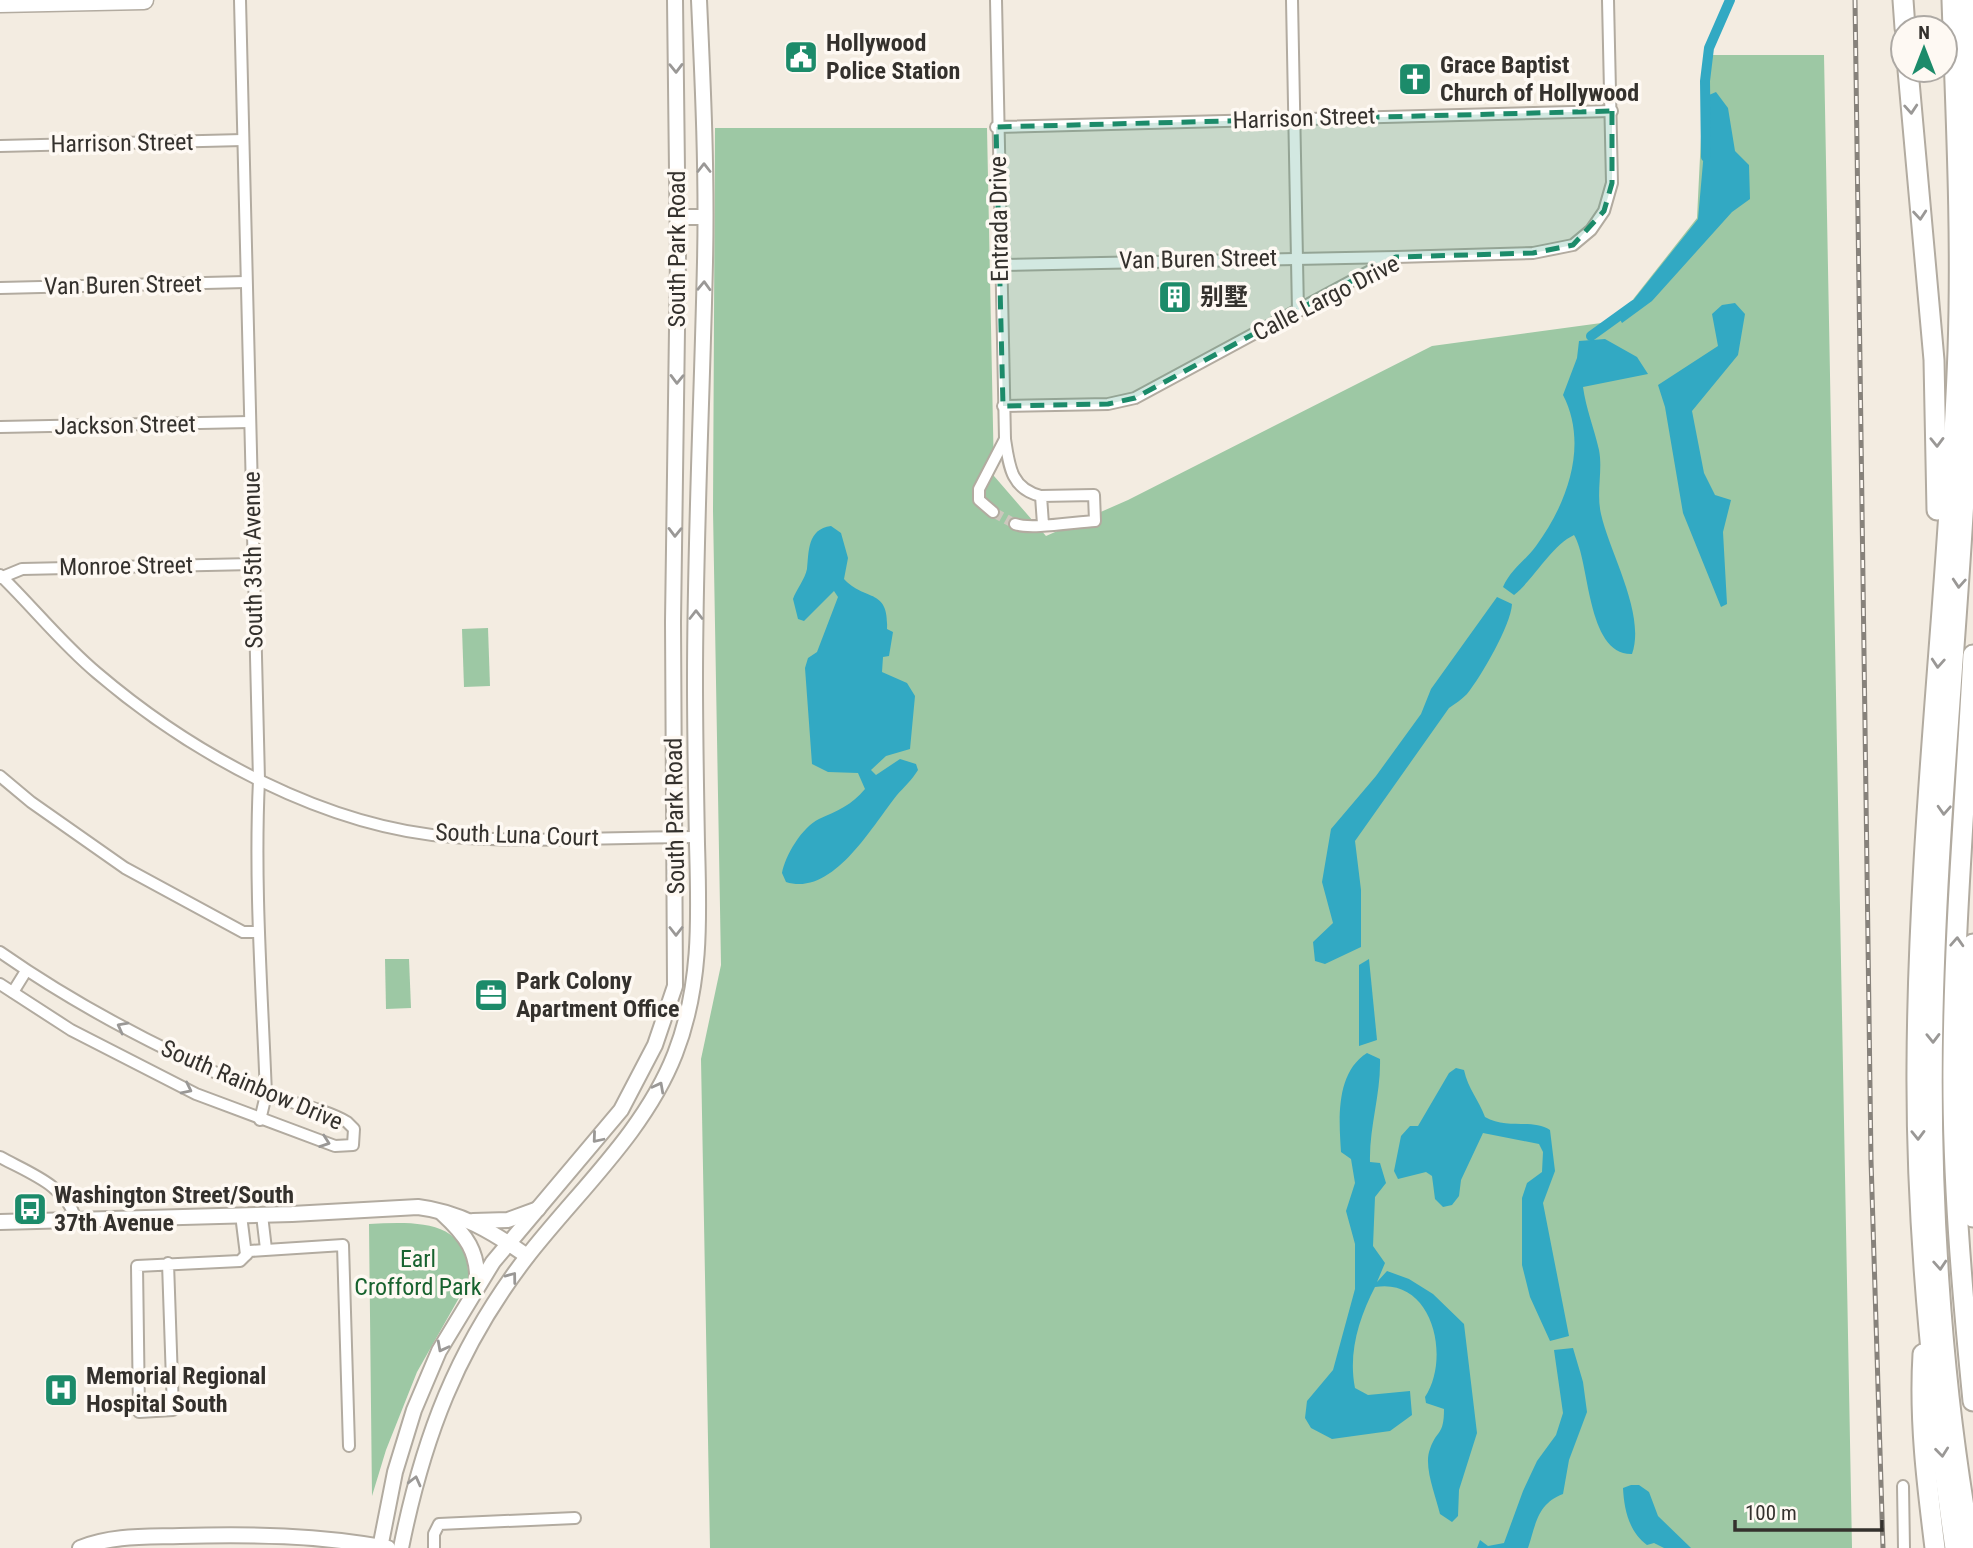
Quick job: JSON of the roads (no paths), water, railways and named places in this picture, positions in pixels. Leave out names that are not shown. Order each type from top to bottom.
[{"type":"highway","points":[[0,3],[144,0]]},
{"type":"highway","points":[[1955,1548],[1926,1311],[1917,1067],[1931,760],[1958,347],[1960,0]]},
{"type":"highway","points":[[1960,0],[1972,156],[1972,363],[1933,1013],[1935,1193],[1948,1370],[1971,1548]]},
{"type":"highway","points":[[1909,84],[1934,360],[1942,595]]},
{"type":"highway","points":[[1973,655],[1955,962],[1953,1066],[1961,1282],[1973,1401]]},
{"type":"highway","points":[[1973,944],[1969,1061],[1973,1217]]},
{"type":"highway","points":[[1926,1311],[1921,1388],[1935,1548]]},
{"type":"street","name":"South 35th Avenue","points":[[240,0],[259,780],[255,851],[266,1095],[260,1120]]},
{"type":"street","name":"South Park Road","points":[[383,1547],[395,1472],[414,1410],[439,1351],[493,1262],[621,1110],[644,1070],[667,1013],[676,974],[673,622],[677,217],[675,0]]},
{"type":"street","name":"South Park Road","points":[[401,1548],[415,1479],[434,1419],[459,1362],[492,1304],[527,1256],[643,1115],[676,1053],[694,992],[697,964],[697,464],[705,217],[699,0]]},
{"type":"street","name":"Entrada Drive","points":[[996,0],[996,127],[1003,406],[1010,472]]},
{"type":"street","points":[[1292,0],[1298,312]]},
{"type":"street","name":"Calle Largo Drive","points":[[1003,406],[1108,404],[1135,398],[1396,257],[1533,253],[1573,245],[1591,230],[1604,211],[1612,183],[1608,0]]},
{"type":"street","name":"Harrison Street","points":[[996,127],[1612,111]]},
{"type":"street","name":"Harrison Street","points":[[0,146],[243,140]]},
{"type":"street","points":[[677,217],[705,217]]},
{"type":"street","name":"Van Buren Street","points":[[1000,265],[1396,257]]},
{"type":"street","name":"Van Buren Street","points":[[0,288],[246,282]]},
{"type":"street","name":"Jackson Street","points":[[0,427],[250,422]]},
{"type":"street","points":[[993,512],[979,500],[979,489],[1005,439]]},
{"type":"street","points":[[987,472],[1010,472],[1031,494],[1094,495],[1095,522],[1043,524],[1026,528],[1015,524]]},
{"type":"street","points":[[1041,496],[1043,524]]},
{"type":"street","name":"Monroe Street","points":[[0,576],[22,569],[253,564]]},
{"type":"street","name":"South Luna Court","points":[[0,576],[96,673],[185,741],[259,780],[337,811],[384,825],[450,837],[697,837]]},
{"type":"street","points":[[0,776],[31,802],[125,869],[243,932],[257,932]]},
{"type":"street","name":"South Rainbow Drive","points":[[0,952],[26,971],[119,1027],[266,1095],[338,1117],[354,1129],[356,1138],[353,1145],[335,1146],[196,1094],[71,1030],[0,984]]},
{"type":"street","points":[[13,992],[26,971]]},
{"type":"street","points":[[0,1157],[56,1188],[71,1203],[76,1219]]},
{"type":"street","points":[[0,1222],[262,1215],[402,1207],[439,1209],[471,1221],[527,1256]]},
{"type":"street","points":[[471,1221],[508,1220],[539,1208]]},
{"type":"street","points":[[439,1209],[468,1239],[476,1257],[476,1289]]},
{"type":"street","points":[[241,1215],[246,1255]]},
{"type":"street","points":[[262,1215],[266,1249]]},
{"type":"street","points":[[168,1263],[173,1410],[139,1412],[136,1266],[168,1263],[240,1261],[246,1255],[266,1249],[343,1245],[349,1446]]},
{"type":"street","points":[[1903,1486],[1904,1548]]},
{"type":"street","points":[[434,1548],[434,1534],[439,1524],[575,1518]]},
{"type":"street","points":[[278,1536],[313,1548]]},
{"type":"street","points":[[80,1548],[113,1537],[278,1536],[383,1547]]},
{"type":"water","points":[[1716,92],[1728,108],[1735,151],[1749,165],[1750,199],[1732,212],[1652,301],[1622,323],[1619,318],[1698,219],[1709,95]]},
{"type":"water","points":[[1735,303],[1745,314],[1738,355],[1692,411],[1704,473],[1715,495],[1731,500],[1723,532],[1727,604],[1721,607],[1683,513],[1665,407],[1658,385],[1718,346],[1712,314],[1722,305]]},
{"type":"water","points":[[1605,339],[1637,357],[1648,374],[1583,387],[1599,450],[1601,514],[1631,603],[1635,638],[1632,654],[1617,650],[1606,639],[1598,623],[1574,535],[1550,554],[1514,595],[1503,587],[1547,530],[1557,512],[1571,474],[1574,434],[1571,414],[1563,395],[1577,358],[1579,341]]},
{"type":"water","points":[[831,526],[841,533],[848,558],[844,579],[880,601],[887,616],[887,629],[893,632],[889,656],[883,657],[882,672],[907,683],[915,696],[910,749],[886,756],[871,770],[876,775],[900,759],[916,764],[918,770],[850,856],[820,879],[803,884],[786,882],[782,873],[795,843],[806,828],[849,803],[865,789],[858,773],[828,772],[812,764],[805,668],[808,658],[817,652],[838,597],[834,591],[804,621],[798,619],[793,599],[806,573],[813,536],[823,528]]},
{"type":"water","points":[[1497,597],[1512,604],[1507,625],[1487,664],[1467,694],[1449,708],[1355,841],[1361,890],[1361,947],[1325,964],[1315,961],[1313,942],[1333,923],[1322,882],[1331,829],[1376,776],[1421,714],[1431,689]]},
{"type":"water","points":[[1369,959],[1377,1040],[1359,1046],[1359,965]]},
{"type":"water","points":[[1367,1053],[1380,1059],[1370,1162],[1380,1163],[1386,1183],[1375,1197],[1373,1246],[1385,1263],[1377,1282],[1387,1271],[1409,1279],[1433,1294],[1464,1324],[1477,1433],[1459,1490],[1458,1516],[1452,1522],[1440,1514],[1428,1464],[1430,1449],[1444,1418],[1444,1409],[1426,1403],[1425,1397],[1433,1381],[1436,1342],[1423,1307],[1411,1294],[1395,1287],[1375,1287],[1356,1336],[1353,1375],[1355,1388],[1368,1395],[1410,1391],[1412,1415],[1390,1431],[1332,1439],[1311,1428],[1305,1418],[1307,1401],[1333,1370],[1355,1289],[1355,1244],[1346,1211],[1355,1183],[1351,1159],[1341,1152],[1340,1112],[1344,1085],[1349,1073]]},
{"type":"water","points":[[1456,1068],[1464,1070],[1485,1117],[1502,1123],[1536,1125],[1550,1130],[1555,1171],[1543,1203],[1569,1336],[1550,1341],[1530,1297],[1522,1265],[1522,1198],[1527,1183],[1542,1172],[1543,1152],[1539,1144],[1483,1133],[1461,1180],[1459,1196],[1452,1205],[1443,1207],[1435,1199],[1432,1176],[1426,1172],[1398,1179],[1394,1171],[1401,1136],[1410,1126],[1418,1126],[1449,1073]]},
{"type":"water","points":[[1573,1348],[1583,1382],[1587,1412],[1569,1460],[1563,1494],[1554,1498],[1543,1509],[1528,1548],[1477,1548],[1480,1540],[1488,1546],[1504,1543],[1537,1461],[1556,1435],[1563,1413],[1554,1350]]},
{"type":"water","points":[[1639,1485],[1649,1492],[1658,1516],[1691,1548],[1664,1548],[1654,1543],[1647,1545],[1641,1540],[1632,1527],[1625,1504],[1623,1488]]},
{"type":"waterway","points":[[1706,157],[1705,81],[1709,48],[1730,0]]},
{"type":"waterway","points":[[1591,336],[1634,305]]},
{"type":"tunnel","points":[[993,512],[1015,524]]},
{"type":"railway","points":[[1855,0],[1871,1160],[1883,1548]]},
{"type":"place","name":"Hollywood Police Station","points":[[801,57]]},
{"type":"place","name":"Grace Baptist Church of Hollywood","points":[[1415,79]]},
{"type":"place","name":"别墅","points":[[1175,297]]},
{"type":"place","name":"Park Colony Apartment Office","points":[[491,995]]},
{"type":"place","name":"Washington Street/South 37th Avenue","points":[[30,1209]]},
{"type":"place","name":"Memorial Regional Hospital South","points":[[61,1390]]},
{"type":"park label","name":"Earl Crofford Park","points":[[418,1273]]}]
